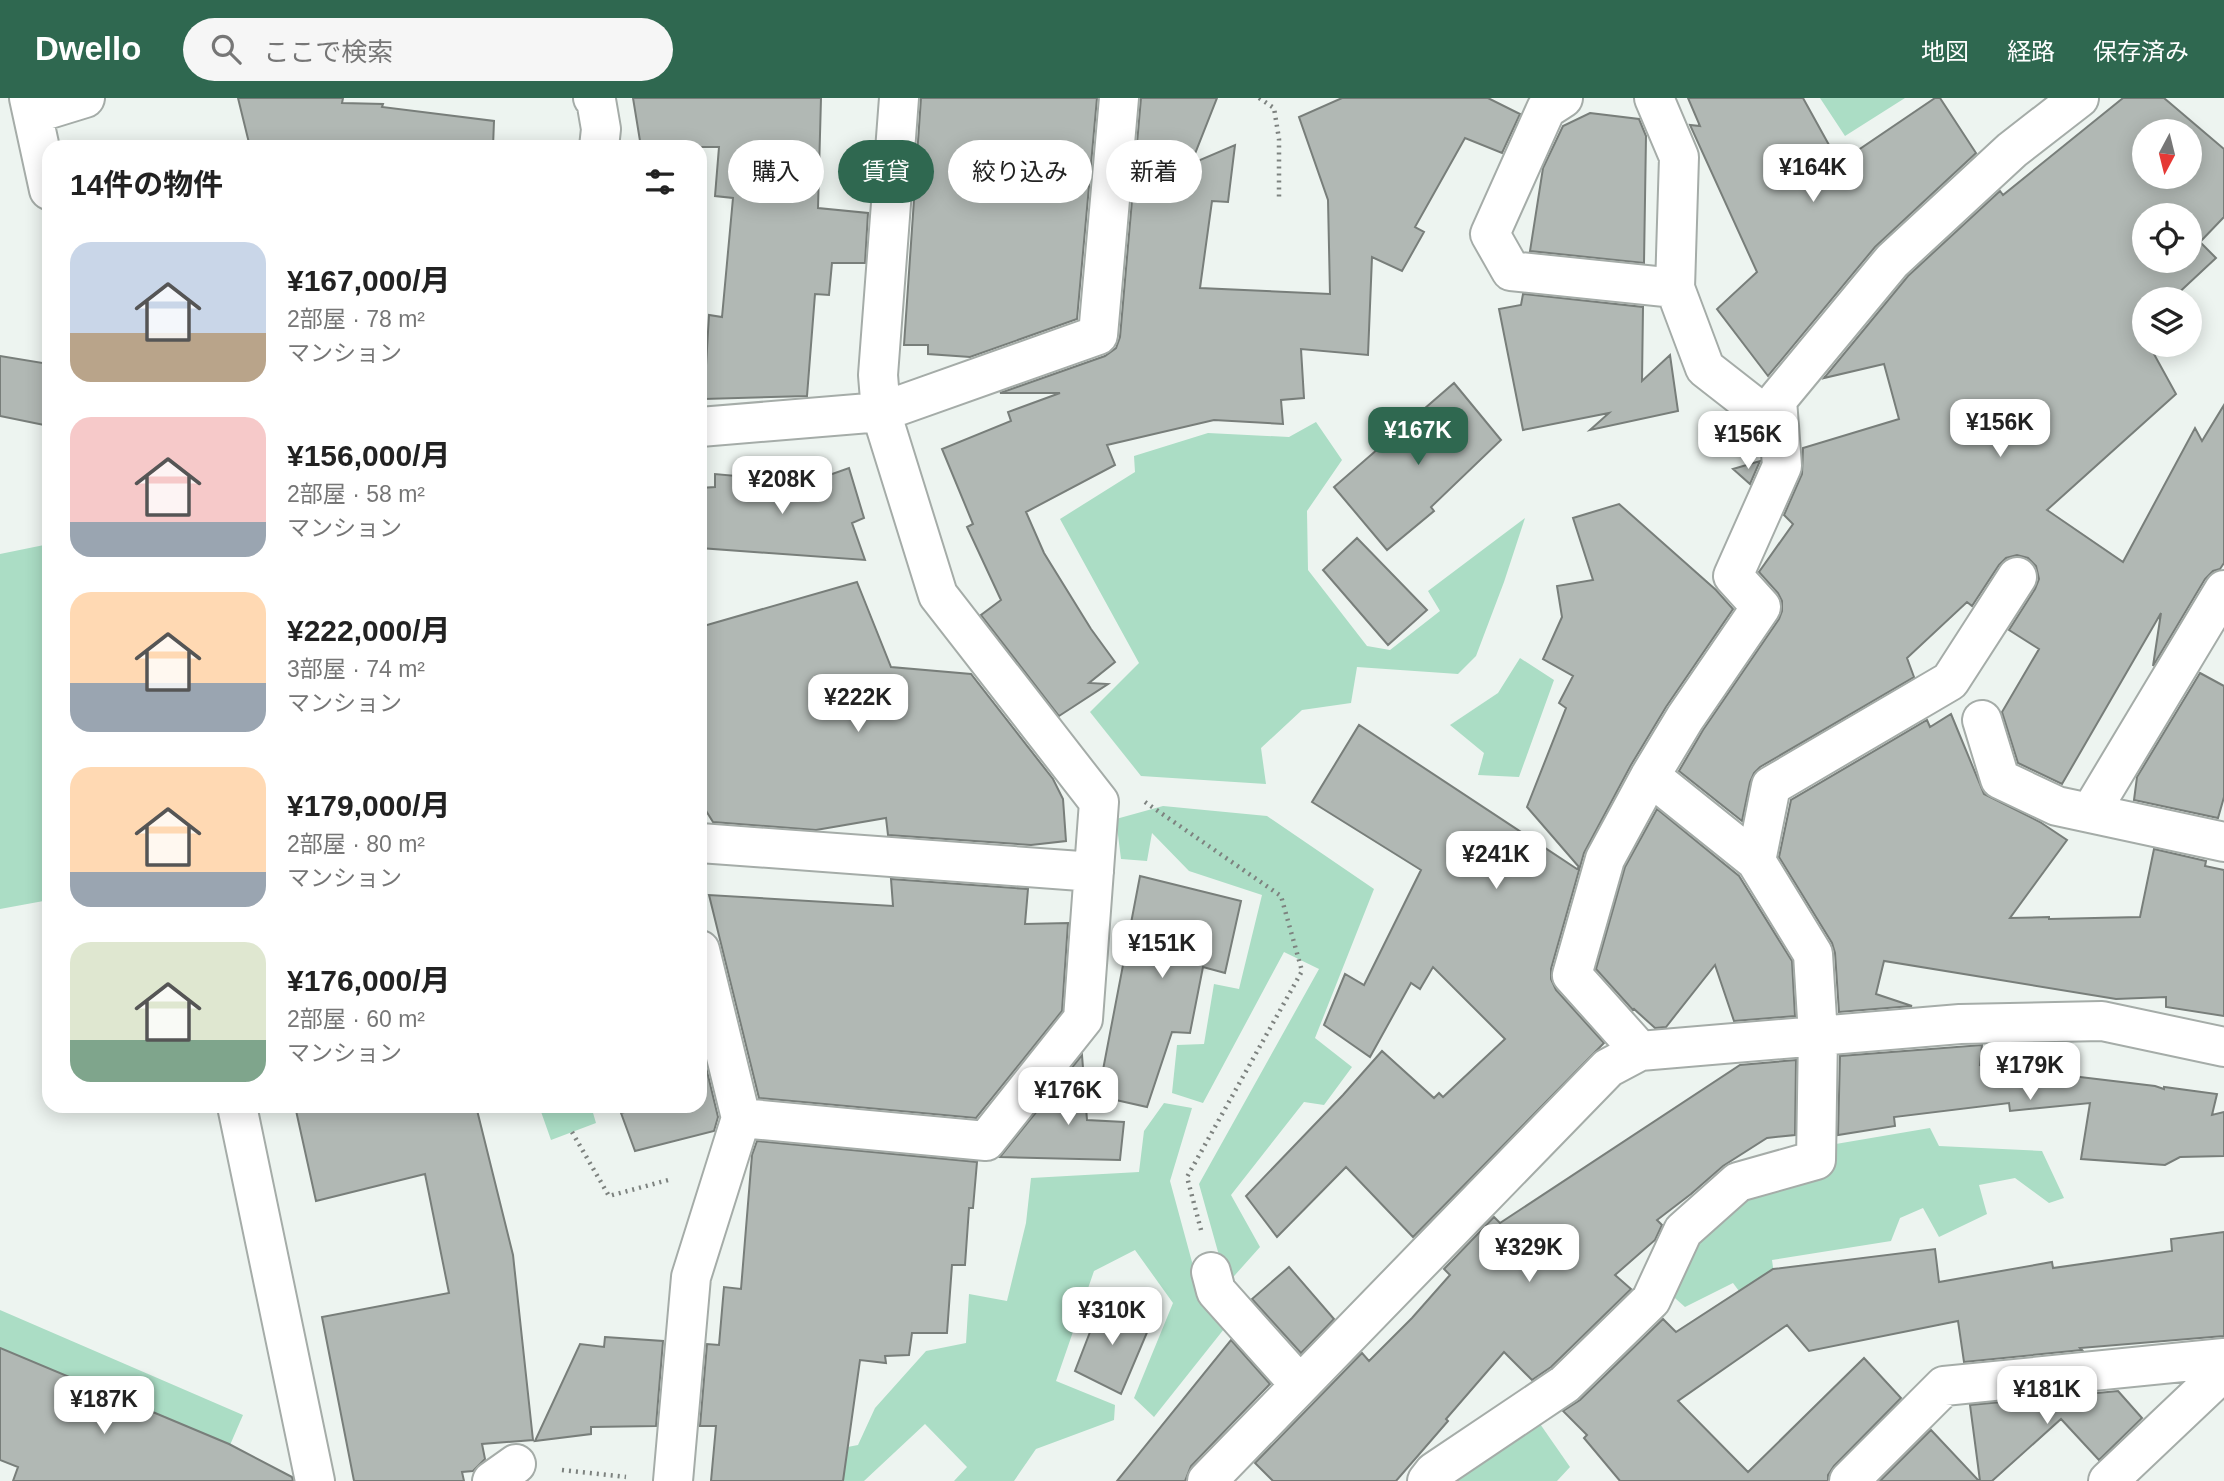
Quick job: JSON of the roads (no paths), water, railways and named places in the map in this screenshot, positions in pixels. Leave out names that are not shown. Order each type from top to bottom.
[{"type":"street","points":[[42,157],[31,106],[85,98]]},
{"type":"street","points":[[593,98],[596,100],[601,129],[600,140]]},
{"type":"street","points":[[741,1118],[986,1141],[1083,1019],[1099,802],[938,595],[881,412],[878,375],[899,98]]},
{"type":"street","points":[[707,426],[881,412],[1098,335],[1119,98]]},
{"type":"street","points":[[1563,98],[1546,109],[1490,234],[1511,271],[1675,288]]},
{"type":"street","points":[[1654,98],[1679,157],[1675,288],[1705,368],[1779,425]]},
{"type":"street","points":[[1640,1051],[1572,975],[1605,859],[1685,718],[1761,607],[1733,576],[1782,466],[1777,400],[1892,261],[2012,150],[2079,98]]},
{"type":"street","points":[[1756,861],[1771,786],[1950,681],[2017,577]]},
{"type":"street","points":[[2090,813],[2224,590]]},
{"type":"street","points":[[1982,720],[2000,779],[2057,806],[2224,842]]},
{"type":"street","points":[[1427,1481],[1434,1472],[1564,1384],[1651,1300],[1683,1231],[1738,1182],[1816,1160],[1818,1035],[1813,954],[1756,861],[1650,776]]},
{"type":"street","points":[[707,844],[1094,872]]},
{"type":"street","points":[[655,1480],[691,1277],[741,1118],[707,979]]},
{"type":"street","points":[[1207,1481],[1608,1068],[1640,1051],[1960,1024],[2102,1021],[2224,1047]]},
{"type":"street","points":[[238,1113],[315,1481]]},
{"type":"street","points":[[1211,1272],[1216,1291],[1300,1385]]},
{"type":"street","points":[[1849,1481],[1944,1386],[2224,1358]]},
{"type":"street","points":[[2108,1481],[2224,1371]]}]
